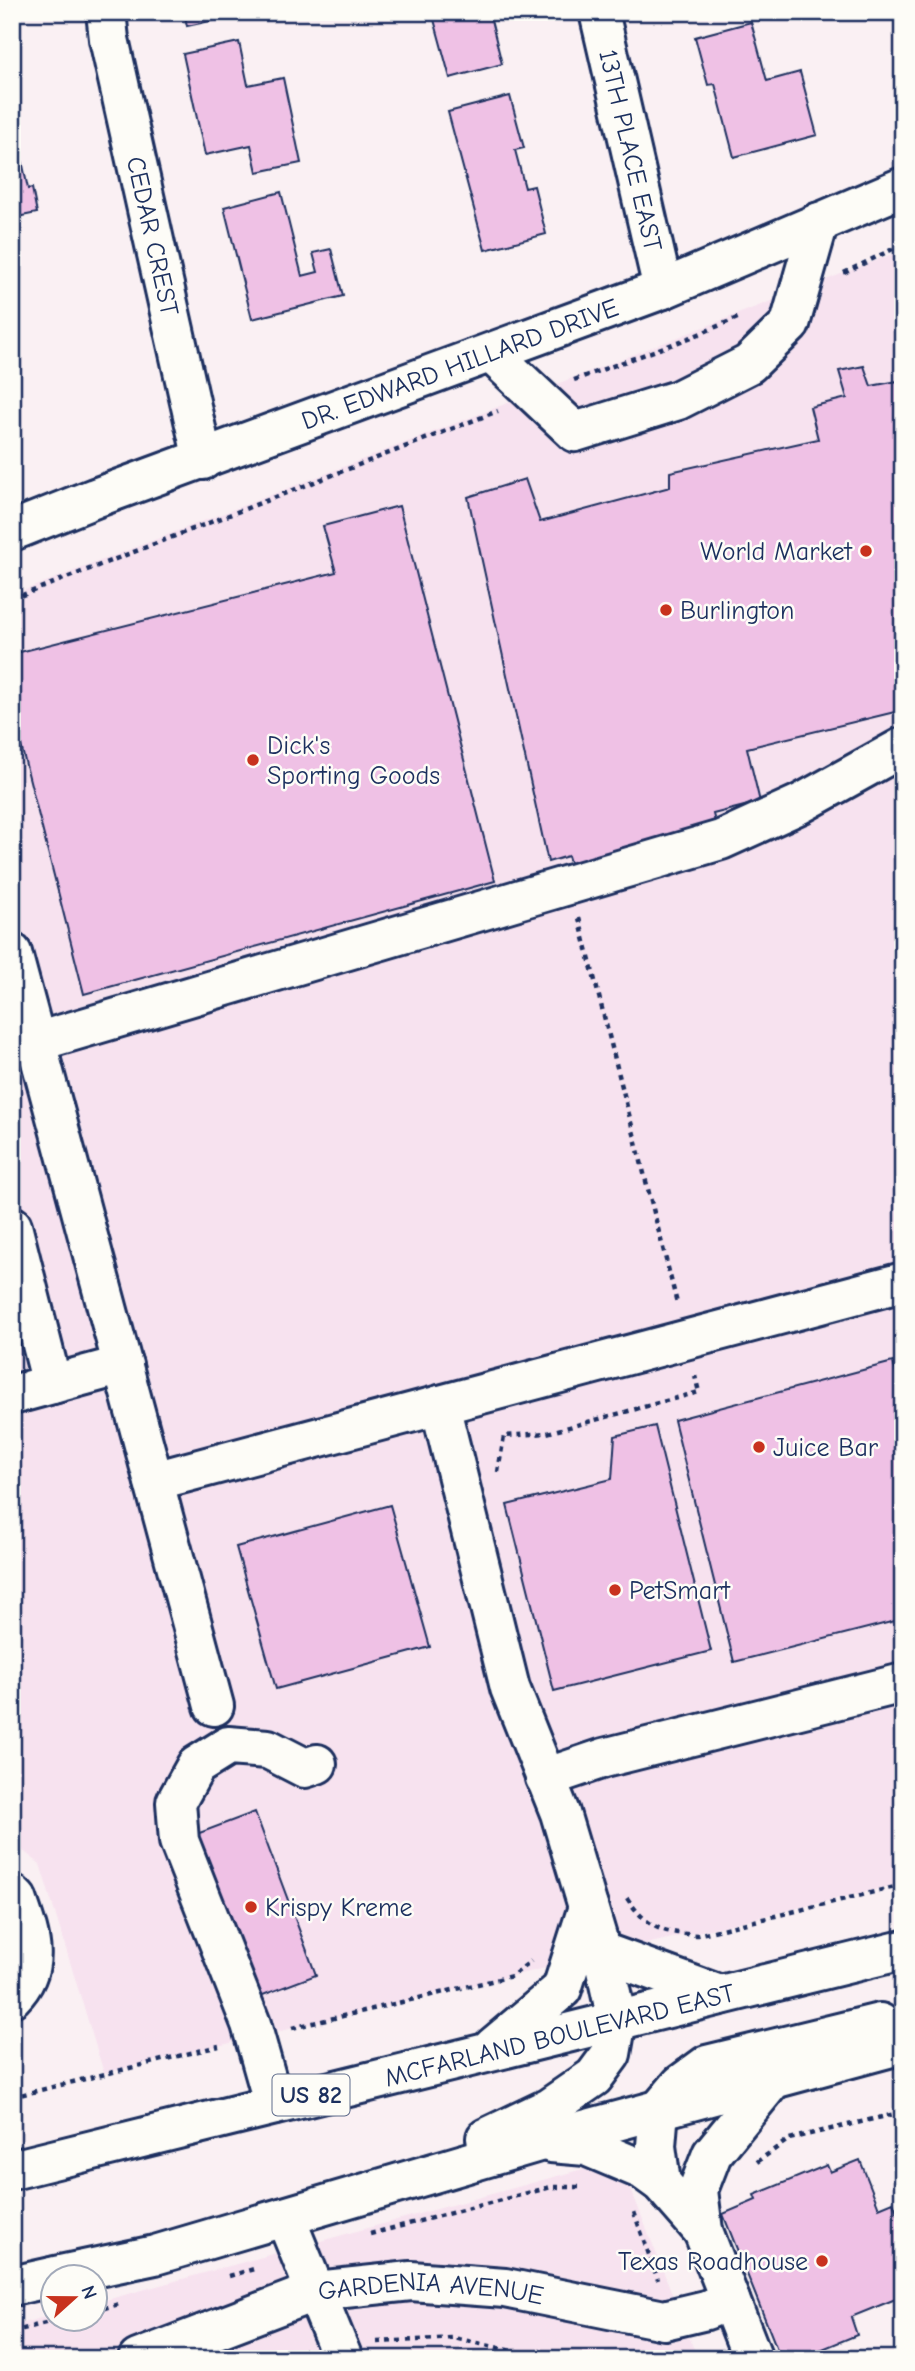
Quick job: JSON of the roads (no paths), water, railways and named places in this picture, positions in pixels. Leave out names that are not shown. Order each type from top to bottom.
[{"type":"main road","name":"CEDAR CREST","points":[[106,12],[109,39],[203,460]]},
{"type":"main road","name":"13TH PLACE EAST","points":[[599,12],[663,289]]},
{"type":"main road","name":"DR. EDWARD HILLARD DRIVE","points":[[12,531],[663,289],[903,187]]},
{"type":"main road","points":[[491,353],[575,432],[678,400],[749,364],[790,324],[819,222]]},
{"type":"main road","points":[[36,1042],[720,840],[800,804],[903,747]]},
{"type":"main road","points":[[12,953],[214,1706]]},
{"type":"main road","points":[[12,1226],[52,1384]]},
{"type":"main road","points":[[154,1481],[903,1283]]},
{"type":"main road","points":[[12,1395],[123,1365]]},
{"type":"main road","points":[[379,2188],[549,2108],[594,2077],[611,2054],[617,2020],[602,1952],[559,1813],[510,1688],[440,1405]]},
{"type":"main road","points":[[545,1778],[604,1758],[903,1683]]},
{"type":"main road","points":[[274,2105],[254,2037],[179,1841],[176,1801],[196,1766],[228,1746],[268,1749],[305,1768],[317,1764]]},
{"type":"main road","points":[[12,1894],[17,1899],[32,1945],[29,1974],[12,1997]]},
{"type":"main road","points":[[487,2052],[562,1989],[588,1907]]},
{"type":"main road","name":"MCFARLAND BOULEVARD EAST","points":[[12,2170],[903,1950]]},
{"type":"main road","points":[[602,1952],[720,1994]]},
{"type":"main road","points":[[646,2193],[656,2146],[659,2110],[681,2084],[708,2065],[903,2018]]},
{"type":"main road","points":[[108,2265],[155,2255],[538,2142],[903,2044]]},
{"type":"main road","points":[[753,2359],[703,2231],[698,2190],[712,2154],[774,2078]]},
{"type":"main road","points":[[538,2142],[586,2146],[643,2170],[646,2193],[703,2231]]},
{"type":"main road","points":[[285,2217],[341,2353]]},
{"type":"main road","points":[[12,2286],[38,2280]]},
{"type":"main road","name":"GARDENIA AVENUE","points":[[138,2359],[316,2291],[411,2281],[505,2288],[664,2320],[706,2310],[730,2300]]},
{"type":"place","name":"World Market","points":[[866,551]]},
{"type":"place","name":"Burlington","points":[[666,610]]},
{"type":"place","name":"Dick's Sporting Goods","points":[[253,760]]},
{"type":"place","name":"Juice Bar","points":[[759,1447]]},
{"type":"place","name":"PetSmart","points":[[615,1590]]},
{"type":"place","name":"Krispy Kreme","points":[[251,1907]]},
{"type":"place","name":"Texas Roadhouse","points":[[822,2261]]}]
